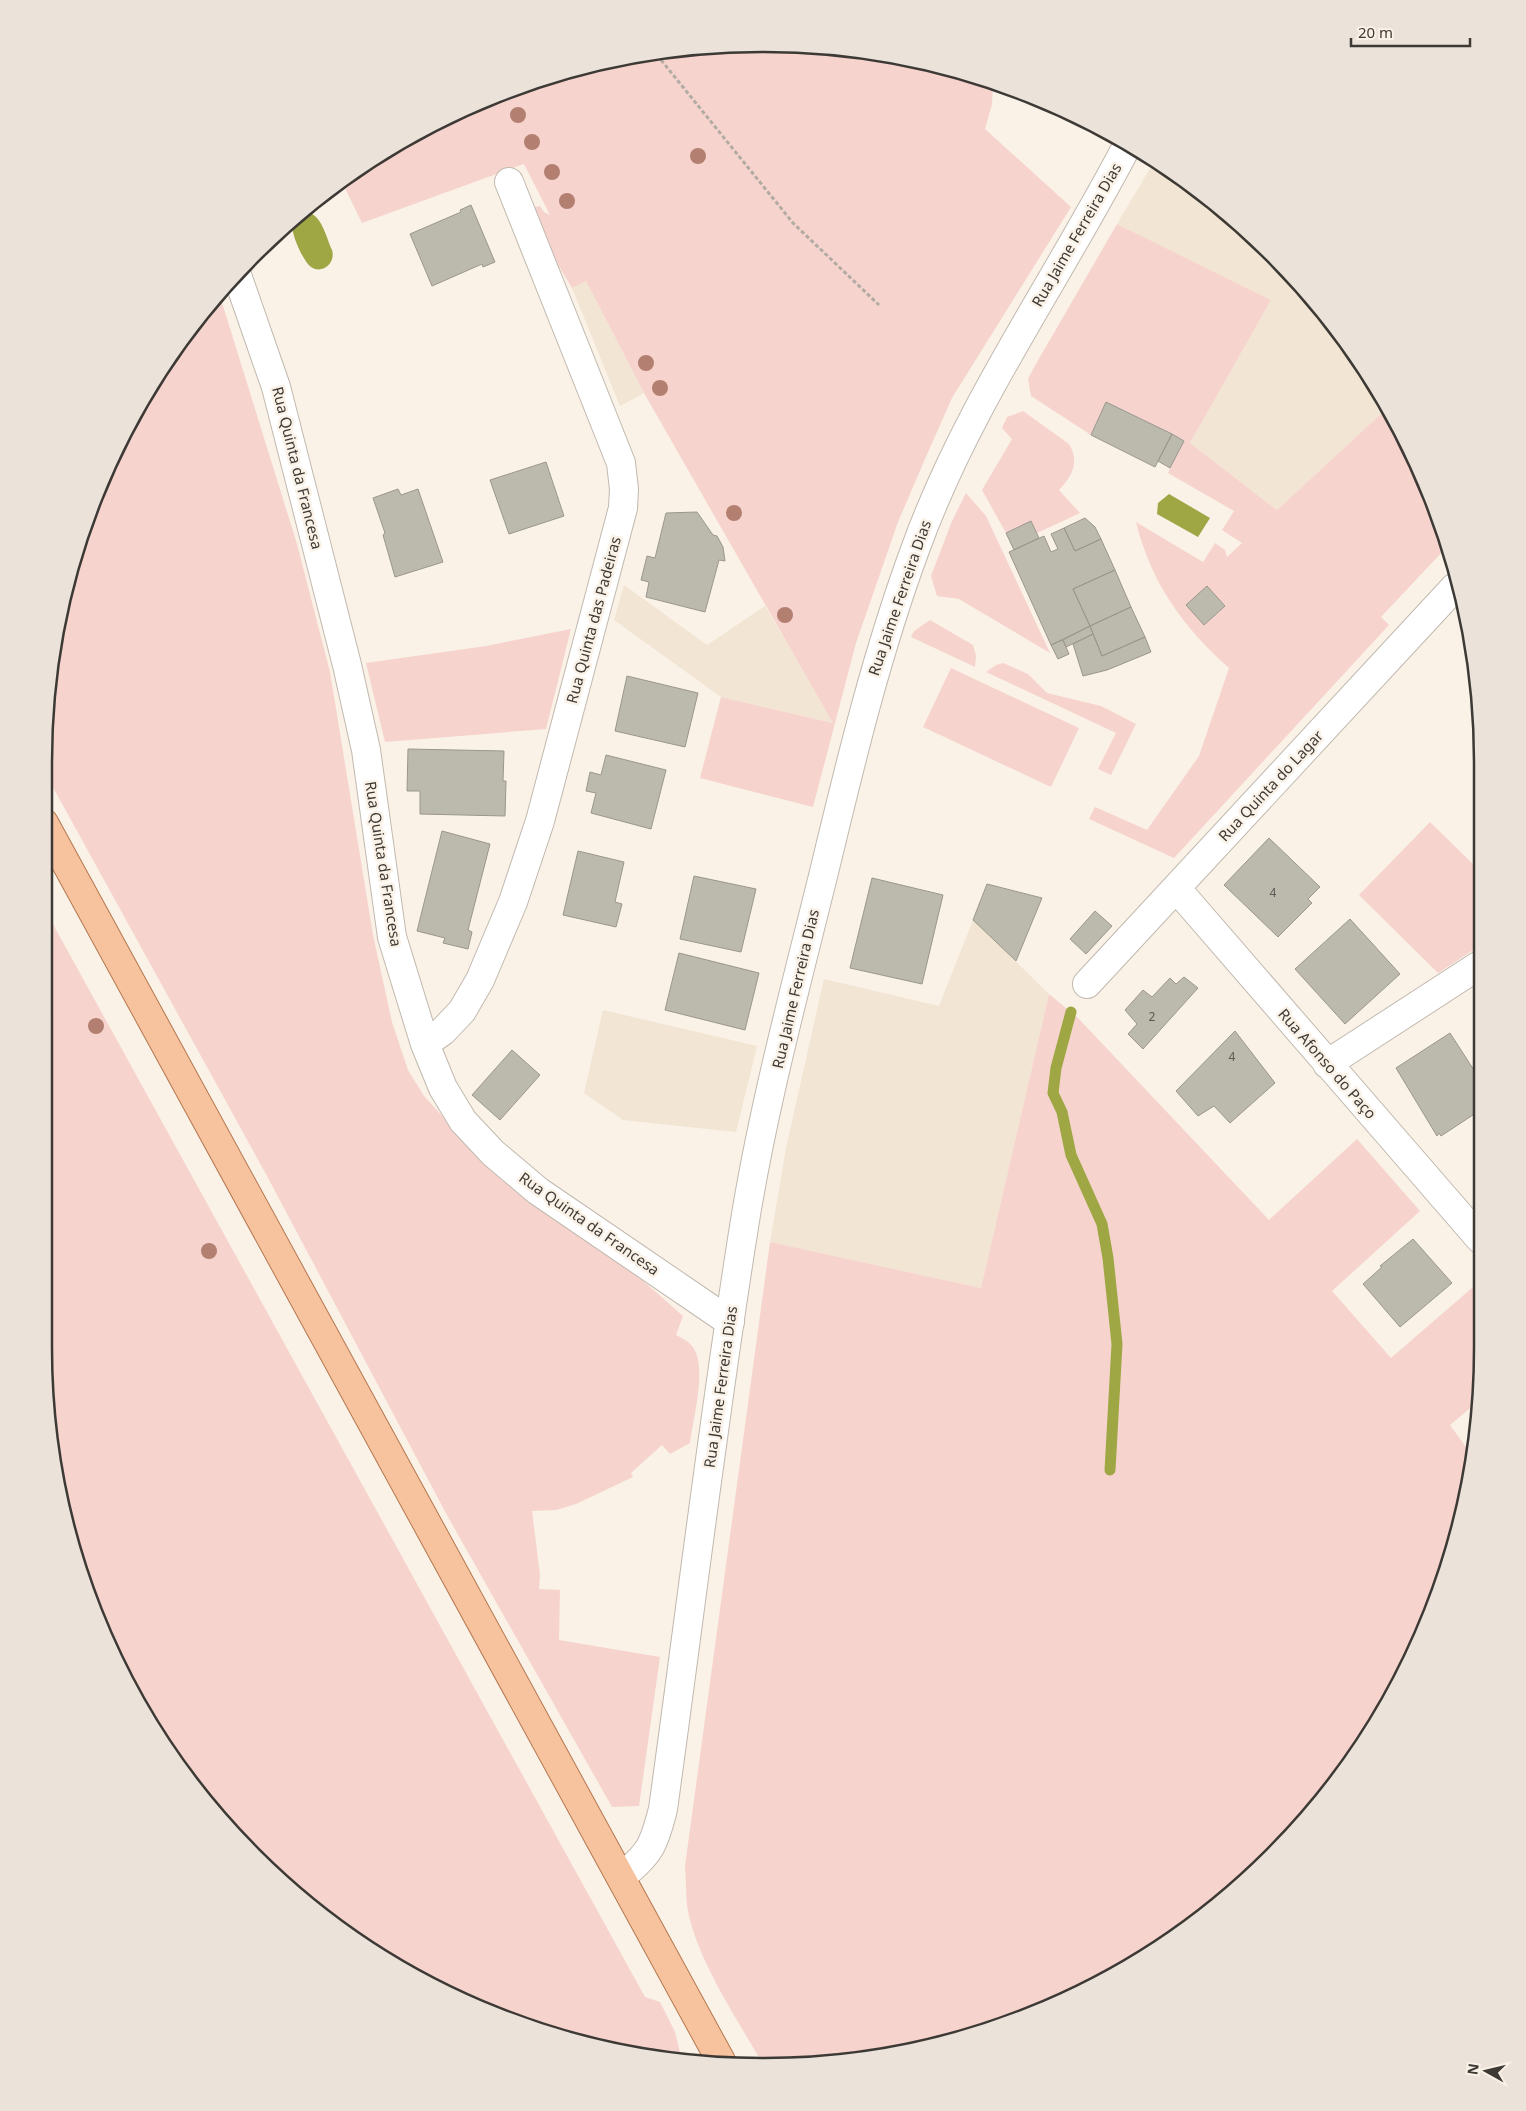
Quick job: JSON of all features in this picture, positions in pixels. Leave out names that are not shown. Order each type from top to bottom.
[{"type":"main road","points":[[52,838],[719,2057]]},
{"type":"street","name":"Rua Jaime Ferreira Dias","points":[[620,1877],[641,1861],[650,1849],[663,1809],[744,1225],[773,1085],[865,706],[916,544],[966,432],[1124,151]]},
{"type":"street","name":"Rua Quinta das Padeiras","points":[[425,1044],[443,1031],[462,1011],[480,980],[513,902],[542,811],[623,508],[624,489],[621,463],[508,182]]},
{"type":"street","name":"Rua Quinta da Francesa","points":[[240,283],[276,387],[366,750],[392,937],[425,1044],[444,1088],[463,1122],[493,1153],[538,1191],[730,1322]]},
{"type":"street","name":"Rua Quinta do Lagar","points":[[1086,984],[1452,590]]},
{"type":"street","name":"Rua Afonso do Paço","points":[[1176,888],[1474,1231]]},
{"type":"street","points":[[1327,1064],[1474,969]]},
{"type":"path","points":[[661,60],[793,223],[878,305]]},
{"type":"shaded area","points":[[763,52],[809,54],[902,66],[993,91],[992,104],[985,129],[1071,207],[952,398],[925,459],[898,522],[856,643],[813,807],[700,778],[721,697],[833,723],[644,393],[586,281],[572,288],[549,250],[534,213],[534,207],[540,206],[544,212],[550,215],[524,164],[362,223],[345,188],[408,148],[449,126],[535,90],[624,66],[717,54]]},
{"type":"shaded area","points":[[1151,168],[1158,172],[1196,199],[1231,229],[1297,295],[1327,330],[1354,368],[1378,408],[1381,414],[1277,510],[1190,443],[1271,300],[1117,224]]},
{"type":"shaded area","points":[[312,214],[315,216],[325,232],[332,250],[332,259],[328,266],[320,269],[311,267],[295,240],[293,231]]},
{"type":"shaded area","points":[[1117,224],[1271,300],[1190,443],[1277,510],[1381,414],[1419,491],[1441,553],[1381,617],[1389,625],[1174,858],[1089,819],[1095,807],[1147,830],[1199,756],[1229,668],[1197,636],[1171,602],[1150,565],[1136,522],[1203,562],[1215,543],[1225,550],[1227,557],[1242,543],[1222,530],[1234,511],[1168,473],[1184,441],[1106,402],[1091,435],[1031,396],[1028,379]]},
{"type":"shaded area","points":[[586,281],[644,393],[620,406],[572,288]]},
{"type":"shaded area","points":[[222,303],[297,544],[330,672],[373,935],[392,1022],[408,1070],[424,1096],[445,1119],[487,1156],[590,1234],[683,1316],[676,1335],[690,1344],[697,1355],[699,1366],[698,1393],[690,1443],[670,1454],[662,1445],[631,1473],[633,1477],[576,1504],[556,1510],[532,1511],[540,1575],[539,1589],[560,1590],[559,1640],[660,1657],[639,1806],[612,1807],[448,1517],[267,1176],[52,786],[54,717],[59,670],[66,624],[90,535],[126,449],[148,408],[172,368],[199,330]]},
{"type":"shaded area","points":[[1023,411],[1069,444],[1074,457],[1073,469],[1059,490],[1080,513],[1037,533],[1006,533],[982,490],[1012,439],[1002,428],[1007,417]]},
{"type":"shaded area","points":[[966,493],[986,516],[1050,653],[959,599],[937,596],[931,576],[952,521]]},
{"type":"shaded area","points":[[1169,494],[1210,518],[1198,537],[1157,514],[1158,503]]},
{"type":"shaded area","points":[[624,585],[707,645],[765,606],[834,723],[721,697],[614,620]]},
{"type":"shaded area","points":[[930,620],[973,645],[976,656],[975,667],[911,637],[914,631]]},
{"type":"shaded area","points":[[571,629],[546,729],[385,742],[366,663],[486,646]]},
{"type":"shaded area","points":[[1003,663],[1028,674],[1047,693],[1101,706],[1136,724],[1111,775],[1098,769],[1116,733],[986,672],[996,665]]},
{"type":"shaded area","points":[[951,668],[1079,728],[1051,787],[923,727]]},
{"type":"shaded area","points":[[1430,822],[1474,865],[1474,950],[1438,973],[1359,895]]},
{"type":"shaded area","points":[[973,920],[1049,994],[981,1288],[770,1242],[786,1148],[824,979],[939,1006]]},
{"type":"shaded area","points":[[52,922],[645,1997],[660,2002],[675,2032],[680,2053],[624,2045],[535,2021],[449,1985],[368,1939],[330,1912],[295,1882],[229,1816],[199,1781],[172,1743],[148,1703],[126,1662],[90,1576],[66,1487],[59,1441],[52,1348]]},
{"type":"shaded area","points":[[1049,994],[1078,1018],[1269,1220],[1357,1139],[1420,1211],[1332,1291],[1391,1358],[1474,1286],[1474,1348],[1471,1408],[1450,1425],[1466,1447],[1460,1487],[1449,1532],[1436,1576],[1419,1620],[1400,1662],[1354,1743],[1327,1781],[1297,1816],[1265,1850],[1196,1912],[1158,1939],[1077,1985],[991,2021],[902,2045],[809,2057],[759,2058],[717,1985],[698,1944],[687,1905],[685,1866],[770,1242],[981,1288]]},
{"type":"shaded area","points":[[603,1010],[757,1046],[736,1132],[623,1120],[584,1093]]},
{"type":"building","points":[[471,205],[495,262],[483,267],[482,264],[432,286],[410,234],[461,212],[460,210]]},
{"type":"building","points":[[1106,402],[1172,434],[1155,467],[1091,435]]},
{"type":"building","points":[[1172,434],[1184,441],[1170,468],[1158,461]]},
{"type":"building","points":[[546,462],[564,516],[509,534],[490,480]]},
{"type":"building","points":[[398,489],[401,495],[418,489],[443,562],[395,577],[383,535],[385,533],[373,498]]},
{"type":"building","points":[[697,512],[713,535],[717,536],[723,547],[725,561],[719,560],[705,612],[646,597],[649,582],[641,580],[647,556],[655,558],[666,513]]},
{"type":"building","points":[[1085,518],[1095,527],[1101,539],[1075,551],[1064,528]]},
{"type":"building","points":[[1031,521],[1039,538],[1014,550],[1006,533]]},
{"type":"building","points":[[1064,528],[1075,551],[1101,539],[1115,570],[1073,589],[1090,626],[1051,645],[1009,552],[1044,536],[1051,552],[1058,549],[1051,534]]},
{"type":"building","points":[[1115,570],[1131,607],[1090,626],[1073,589]]},
{"type":"building","points":[[1207,586],[1225,606],[1204,625],[1186,605]]},
{"type":"building","points":[[1131,607],[1145,637],[1102,656],[1090,626]]},
{"type":"building","points":[[1090,626],[1093,634],[1066,647],[1063,640]]},
{"type":"building","points":[[1093,634],[1102,656],[1145,637],[1151,652],[1107,670],[1083,676],[1073,644]]},
{"type":"building","points":[[1063,640],[1069,654],[1058,659],[1051,645]]},
{"type":"building","points":[[627,676],[698,693],[685,747],[615,731]]},
{"type":"building","points":[[408,749],[504,751],[503,781],[506,781],[505,816],[420,814],[420,791],[407,791]]},
{"type":"building","points":[[606,755],[666,770],[651,829],[591,813],[596,793],[586,791],[590,772],[601,775]]},
{"type":"building","points":[[442,831],[490,844],[468,930],[472,932],[468,949],[443,943],[445,938],[417,931]]},
{"type":"building","points":[[1269,838],[1320,887],[1308,899],[1312,903],[1278,937],[1224,885]]},
{"type":"building","points":[[578,851],[624,862],[615,902],[622,904],[616,927],[563,915]]},
{"type":"building","points":[[694,876],[756,889],[741,952],[680,939]]},
{"type":"building","points":[[872,878],[943,895],[922,984],[850,968]]},
{"type":"building","points":[[987,884],[1042,898],[1016,961],[973,920]]},
{"type":"building","points":[[1095,911],[1112,926],[1086,954],[1070,939]]},
{"type":"building","points":[[1350,919],[1400,974],[1345,1024],[1295,969]]},
{"type":"building","points":[[679,953],[759,973],[745,1030],[665,1010]]},
{"type":"building","points":[[1184,977],[1198,988],[1143,1049],[1128,1034],[1137,1024],[1125,1010],[1143,990],[1152,997],[1170,978],[1176,984]]},
{"type":"building","points":[[1235,1031],[1275,1083],[1230,1123],[1214,1106],[1198,1116],[1176,1091]]},
{"type":"building","points":[[1450,1033],[1474,1070],[1474,1114],[1441,1136],[1439,1133],[1437,1136],[1396,1068]]},
{"type":"building","points":[[512,1050],[540,1075],[500,1120],[472,1095]]},
{"type":"building","points":[[1413,1239],[1452,1283],[1400,1327],[1363,1284],[1382,1267],[1380,1266]]},
{"type":"waterway","points":[[1071,1012],[1056,1068],[1053,1093],[1062,1112],[1071,1155],[1102,1224],[1108,1258],[1117,1344],[1110,1470]]}]
